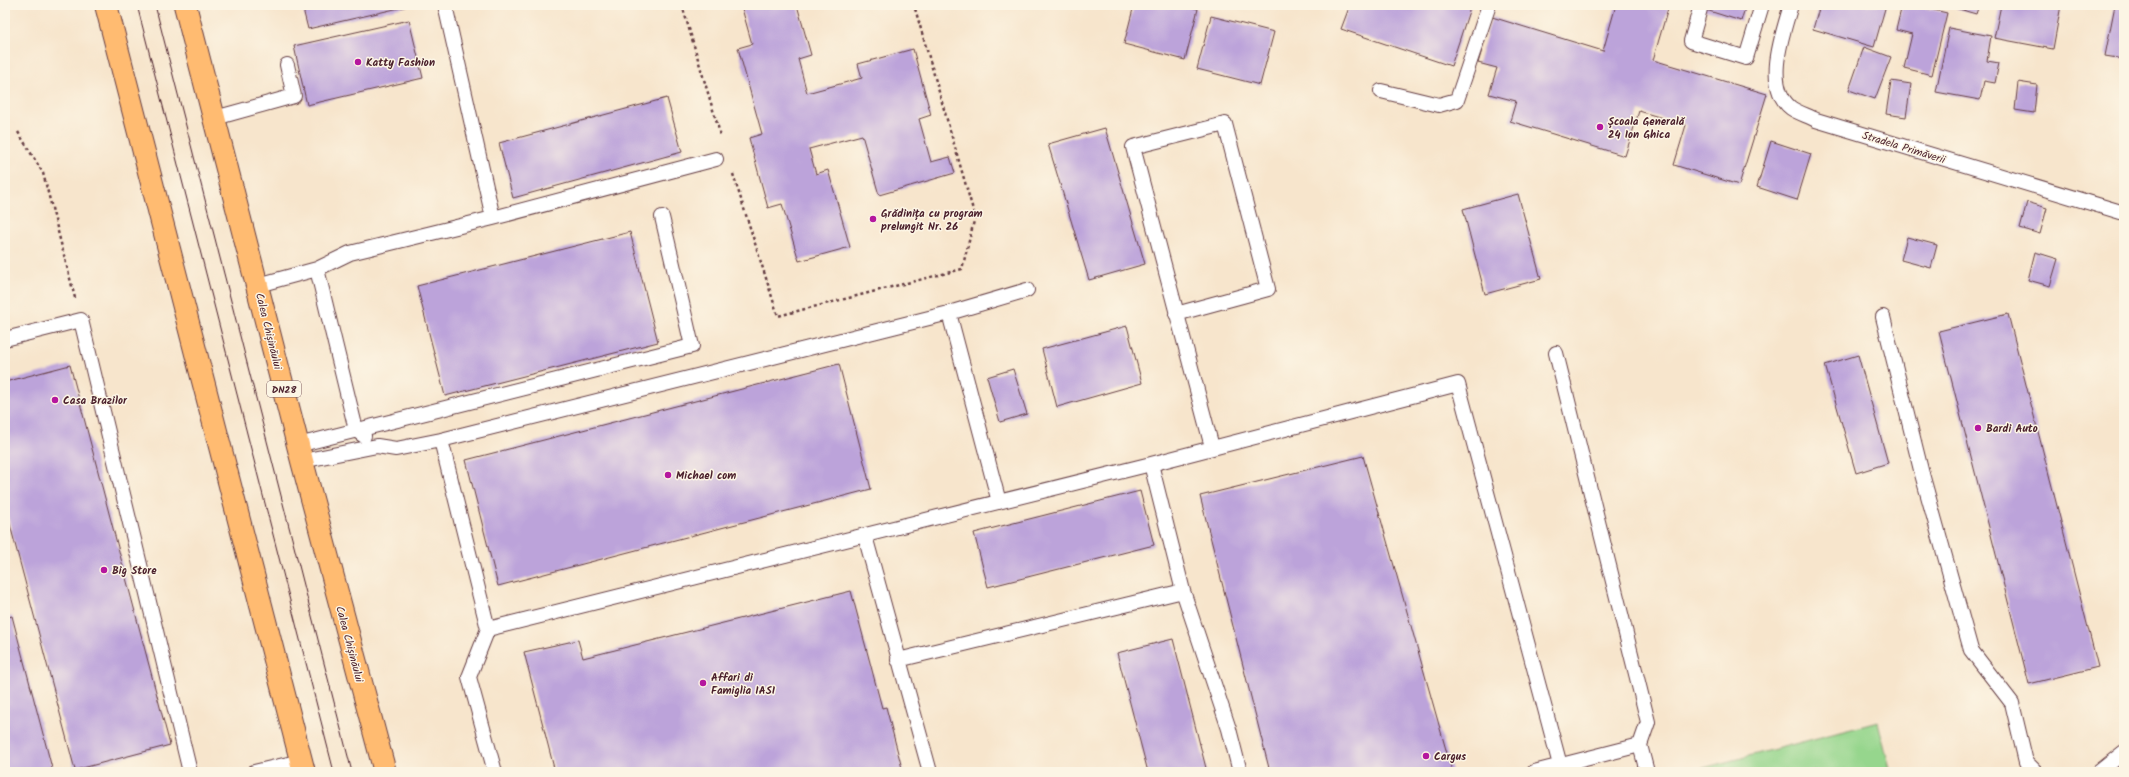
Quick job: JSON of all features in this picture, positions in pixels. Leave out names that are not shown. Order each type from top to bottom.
[{"type":"main road","points":[[106,5],[302,766]]},
{"type":"main road","name":"Calea Chișinăului","points":[[185,5],[258,284],[300,453],[385,772]]},
{"type":"lane","points":[[445,5],[493,218]]},
{"type":"lane","points":[[1380,91],[1439,105],[1457,100],[1489,5]]},
{"type":"lane","points":[[1700,9],[1691,41],[1746,58],[1762,5]]},
{"type":"lane","name":"Stradela Primăverii","points":[[1791,5],[1779,50],[1776,82],[1782,97],[1791,108],[1816,120],[2124,213]]},
{"type":"lane","points":[[215,118],[294,96],[287,65]]},
{"type":"lane","points":[[1176,314],[1268,289],[1225,124],[1133,147],[1176,314],[1212,447]]},
{"type":"lane","points":[[258,284],[317,269],[350,253],[493,218],[716,159]]},
{"type":"lane","points":[[300,453],[356,430],[692,346],[662,217]]},
{"type":"lane","points":[[317,269],[356,430],[377,446]]},
{"type":"lane","points":[[300,453],[377,446],[396,449],[441,440],[949,313],[1027,290]]},
{"type":"lane","points":[[949,313],[999,502]]},
{"type":"lane","points":[[1883,317],[1922,474],[1971,650],[2012,703],[2026,762],[2036,772]]},
{"type":"lane","points":[[5,339],[81,320],[190,772]]},
{"type":"lane","points":[[1556,353],[1648,722],[1640,744],[1647,772]]},
{"type":"lane","points":[[488,630],[1150,464],[1458,384],[1560,765]]},
{"type":"lane","points":[[441,440],[488,630],[469,676],[495,772]]},
{"type":"lane","points":[[1150,464],[1183,590],[1228,729],[1240,772]]},
{"type":"lane","points":[[865,536],[930,772]]},
{"type":"lane","points":[[898,660],[1183,590]]},
{"type":"lane","points":[[1534,772],[1640,744]]},
{"type":"lane","points":[[2099,772],[2124,752]]},
{"type":"lane","points":[[254,772],[302,766]]},
{"type":"path","points":[[682,5],[722,141]]},
{"type":"path","points":[[732,170],[778,316],[962,269],[975,217],[914,5]]},
{"type":"path","points":[[18,132],[43,173],[81,320]]},
{"type":"green space","points":[[1878,722],[1891,772],[1688,772]]},
{"type":"building","points":[[302,5],[408,5],[408,6],[308,29]]},
{"type":"building","points":[[741,5],[797,5],[811,55],[798,59],[807,93],[862,78],[858,64],[913,49],[931,115],[919,119],[931,162],[950,157],[955,173],[879,195],[862,135],[809,149],[816,174],[828,170],[850,247],[799,261],[782,204],[768,208],[749,138],[762,134],[738,48],[752,44]]},
{"type":"building","points":[[1134,5],[1184,5],[1198,9],[1185,60],[1124,44]]},
{"type":"building","points":[[1350,5],[1471,5],[1451,66],[1341,29]]},
{"type":"building","points":[[1616,5],[1669,5],[1653,60],[1767,94],[1739,185],[1674,165],[1686,125],[1639,111],[1625,156],[1510,121],[1516,101],[1489,94],[1497,68],[1478,63],[1492,17],[1603,51]]},
{"type":"building","points":[[1690,5],[1746,5],[1741,21]]},
{"type":"building","points":[[1820,5],[1886,5],[1874,47],[1813,29]]},
{"type":"building","points":[[1902,5],[1913,5],[1947,13],[1932,75],[1904,68],[1912,34],[1896,30]]},
{"type":"building","points":[[1945,5],[1979,5],[1976,14]]},
{"type":"building","points":[[2001,5],[2061,5],[2053,49],[1994,38]]},
{"type":"building","points":[[2115,5],[2124,5],[2124,59],[2105,56]]},
{"type":"building","points":[[1211,16],[1274,32],[1260,85],[1197,69]]},
{"type":"building","name":"Katty Fashion","points":[[409,20],[423,78],[307,105],[294,46]]},
{"type":"building","points":[[1949,28],[1991,36],[1987,61],[1999,63],[1995,83],[1984,81],[1980,100],[1936,92]]},
{"type":"building","points":[[1864,47],[1891,57],[1875,99],[1849,90]]},
{"type":"building","points":[[1891,81],[1911,84],[1906,117],[1886,114]]},
{"type":"building","points":[[2018,82],[2037,85],[2034,113],[2015,110]]},
{"type":"building","points":[[667,98],[682,152],[513,198],[499,143]]},
{"type":"building","points":[[1105,128],[1145,264],[1089,280],[1048,144]]},
{"type":"building","points":[[1771,141],[1811,154],[1797,200],[1757,187]]},
{"type":"building","points":[[1518,194],[1541,279],[1485,294],[1463,209]]},
{"type":"building","points":[[2027,202],[2047,208],[2040,234],[2020,228]]},
{"type":"building","points":[[630,232],[658,342],[445,396],[417,286]]},
{"type":"building","points":[[1907,237],[1937,245],[1931,268],[1901,260]]},
{"type":"building","points":[[2035,252],[2058,259],[2050,286],[2028,280]]},
{"type":"building","points":[[2008,314],[2098,667],[2029,684],[1939,331]]},
{"type":"building","points":[[1127,326],[1142,383],[1057,407],[1042,349]]},
{"type":"building","points":[[1858,355],[1888,463],[1856,473],[1825,365]]},
{"type":"building","name":"Michael com","points":[[839,364],[871,489],[498,586],[466,460]]},
{"type":"building","points":[[70,365],[170,745],[75,770],[5,506],[5,382]]},
{"type":"building","points":[[1013,369],[1027,414],[1000,422],[987,377]]},
{"type":"building","points":[[1363,456],[1452,771],[1270,772],[1200,496]]},
{"type":"building","points":[[1140,491],[1154,545],[988,587],[974,533]]},
{"type":"building","name":"Affari di Famiglia IASI","points":[[851,591],[882,708],[886,707],[903,772],[555,772],[524,652],[578,640],[583,658]]},
{"type":"building","points":[[12,616],[53,772],[5,772],[5,618]]},
{"type":"building","points":[[1173,639],[1207,772],[1148,772],[1117,653]]},
{"type":"tram line","points":[[137,5],[334,772]]},
{"type":"tram line","points":[[155,5],[352,772]]},
{"type":"place","name":"Katty Fashion","points":[[358,62]]},
{"type":"place","name":"Școala Generală 24 Ion Ghica","points":[[1600,127]]},
{"type":"place","name":"Grădinița cu program prelungit Nr. 26","points":[[873,219]]},
{"type":"place","name":"Casa Brazilor","points":[[55,400]]},
{"type":"place","name":"Bardi Auto","points":[[1978,428]]},
{"type":"place","name":"Michael com","points":[[668,475]]},
{"type":"place","name":"Big Store","points":[[104,570]]},
{"type":"place","name":"Affari di Famiglia IASI","points":[[703,683]]},
{"type":"place","name":"Cargus","points":[[1426,756]]}]
